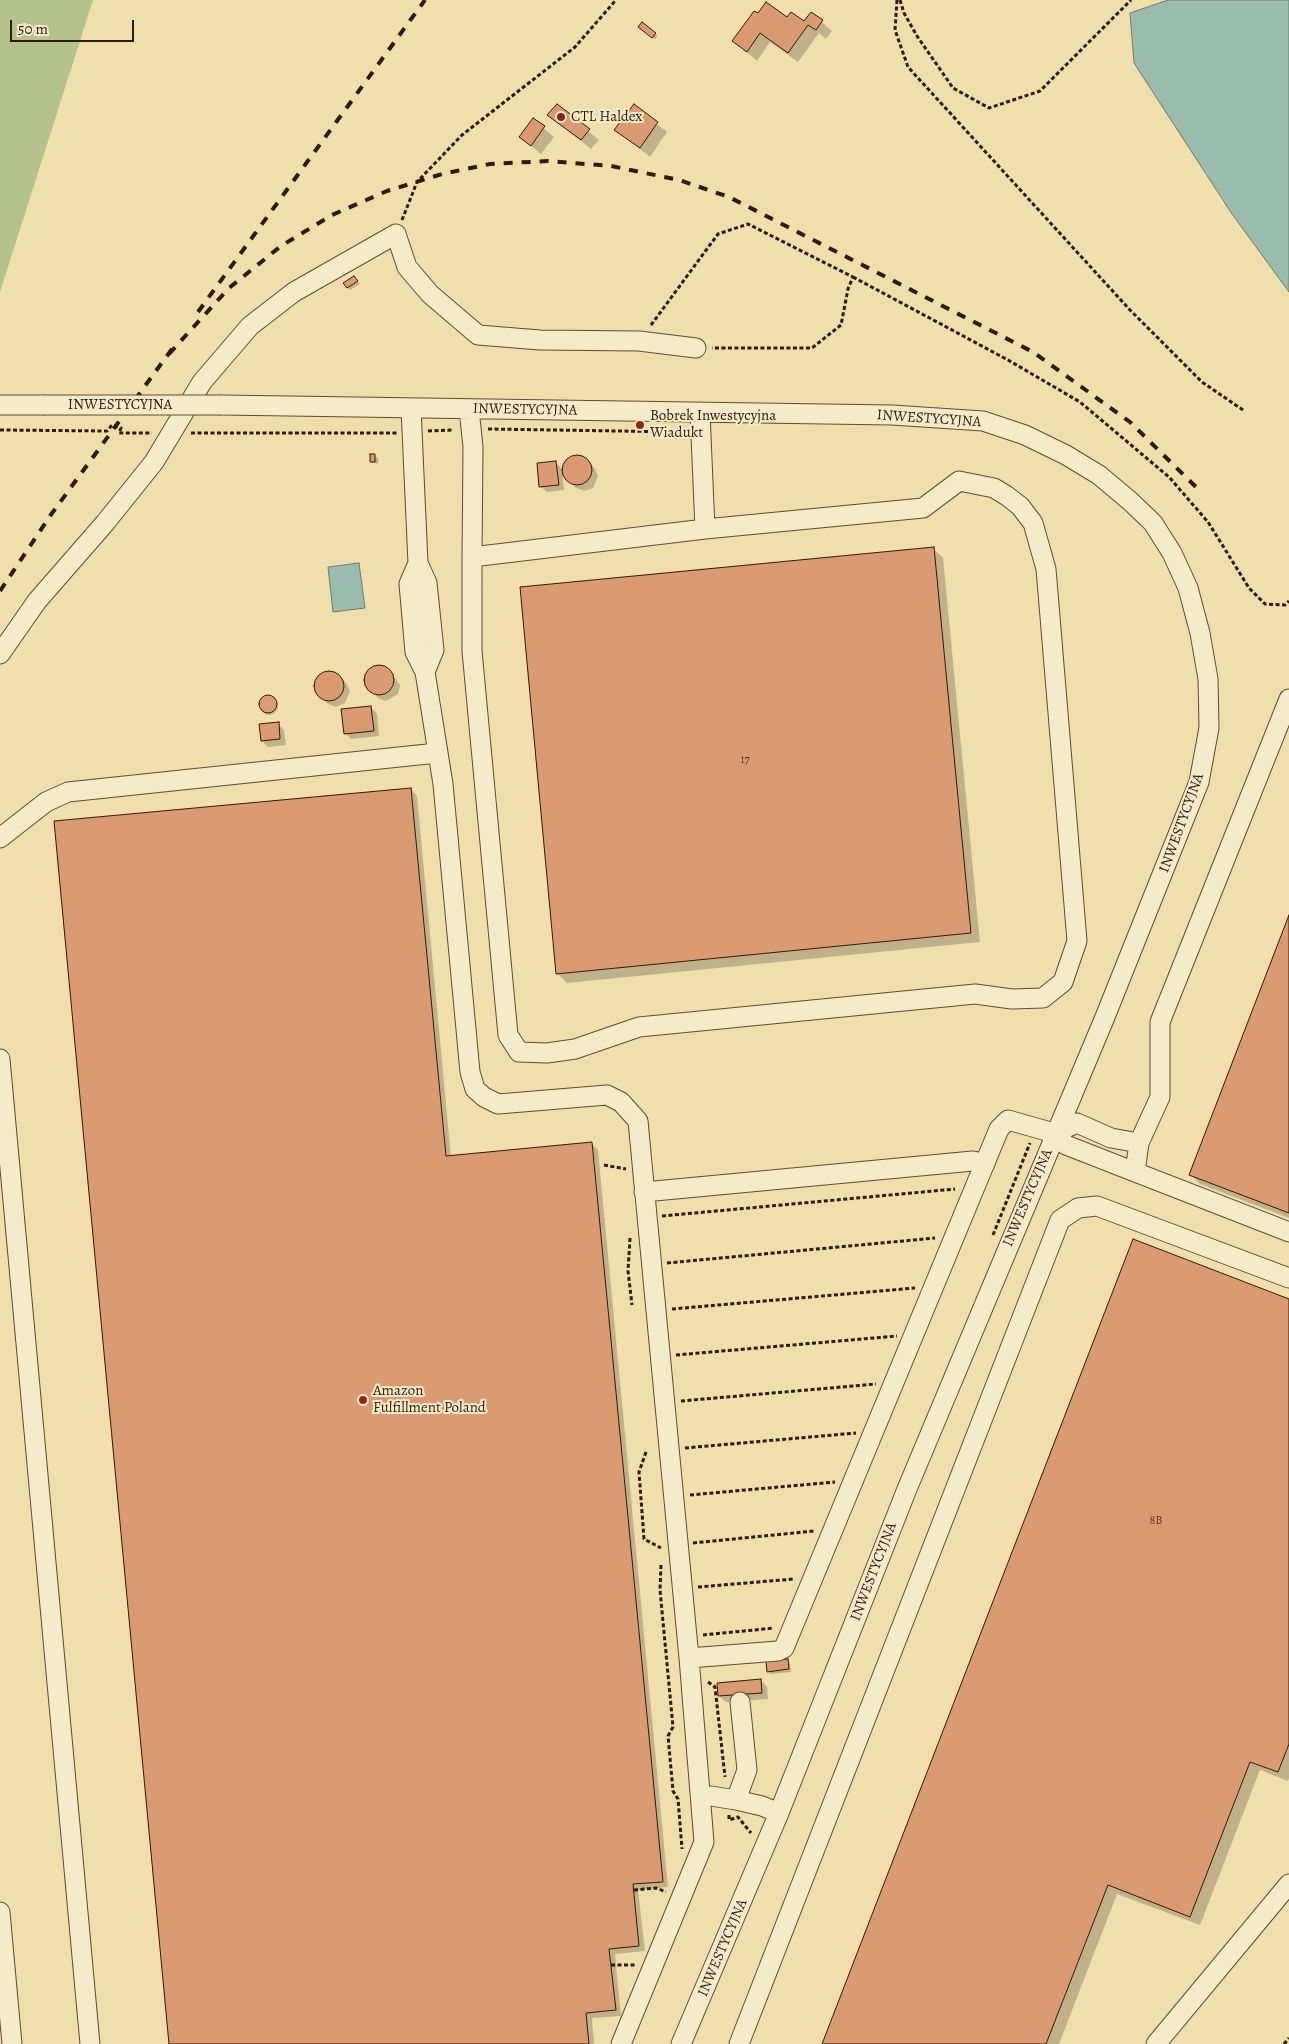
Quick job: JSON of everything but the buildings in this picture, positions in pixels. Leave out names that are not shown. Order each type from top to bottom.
[{"type":"street","points":[[0,654],[37,601],[105,523],[154,462],[202,382],[250,326],[294,292],[396,234],[407,267],[430,294],[478,335],[540,340],[639,341],[696,348]]},
{"type":"street","name":"INWESTYCYJNA","points":[[0,405],[221,405],[892,415],[983,421],[1025,435],[1066,455],[1099,475],[1153,523],[1172,552],[1188,588],[1200,633],[1208,679],[1209,728],[1199,782],[1165,871],[771,1810],[681,2044]]},
{"type":"street","points":[[410,408],[418,563],[409,584],[410,601],[415,652],[426,672],[443,784],[470,1072],[475,1089],[484,1097],[498,1104],[607,1095],[621,1102],[638,1121],[704,1842],[621,2044]]},
{"type":"street","points":[[469,409],[472,429],[472,557],[472,651],[508,1035],[520,1052],[547,1053],[574,1049],[595,1040],[639,1027],[975,994],[1012,999],[1043,998],[1063,982],[1077,941],[1046,569],[1033,523],[1020,506],[994,488],[959,481],[923,508],[705,529],[472,557]]},
{"type":"street","points":[[700,412],[705,529]]},
{"type":"street","points":[[1135,1172],[1139,1143],[1160,1097],[1160,1022],[1289,699]]},
{"type":"street","points":[[0,838],[46,802],[68,792],[437,753]]},
{"type":"street","points":[[0,1059],[90,2044]]},
{"type":"street","points":[[688,1658],[778,1651],[784,1648],[999,1129],[1008,1120],[1054,1133],[1066,1145],[1289,1232]]},
{"type":"street","points":[[1054,1133],[1077,1123],[1111,1138],[1139,1143]]},
{"type":"street","points":[[644,1192],[973,1161],[985,1164]]},
{"type":"street","points":[[739,2044],[1060,1220],[1078,1208],[1097,1206],[1289,1278]]},
{"type":"street","points":[[737,1809],[747,1770],[740,1702]]},
{"type":"street","points":[[701,1798],[711,1796],[737,1809],[771,1810]]},
{"type":"street","points":[[1156,2044],[1289,1884]]},
{"type":"street","points":[[0,1912],[12,2044]]},
{"type":"path","points":[[396,234],[417,182],[462,134],[576,47],[616,0]]},
{"type":"path","points":[[898,0],[917,36],[953,88],[989,108],[1040,91],[1131,0]]},
{"type":"path","points":[[898,0],[894,30],[908,67],[1130,310],[1202,382],[1243,410]]},
{"type":"path","points":[[639,341],[718,234],[748,224],[1008,360],[1080,402],[1169,477],[1208,522],[1249,588],[1265,604],[1286,605],[1289,601]]},
{"type":"path","points":[[696,348],[812,348],[841,325],[848,289],[854,278]]},
{"type":"path","points":[[0,430],[107,431],[112,425],[121,428],[119,432],[411,432],[472,429],[700,433]]},
{"type":"path","points":[[989,1243],[1029,1147],[1033,1128]]},
{"type":"path","points":[[662,1216],[961,1189]]},
{"type":"path","points":[[630,1236],[628,1271],[632,1305]]},
{"type":"path","points":[[667,1263],[941,1238]]},
{"type":"path","points":[[671,1309],[920,1287]]},
{"type":"path","points":[[676,1355],[900,1335]]},
{"type":"path","points":[[680,1401],[881,1384]]},
{"type":"path","points":[[684,1448],[861,1432]]},
{"type":"path","points":[[646,1452],[639,1472],[644,1539],[662,1548]]},
{"type":"path","points":[[689,1495],[840,1481]]},
{"type":"path","points":[[698,1587],[800,1579]]},
{"type":"path","points":[[702,1635],[780,1628]]},
{"type":"path","points":[[737,1809],[751,1833]]},
{"type":"path","points":[[747,1842],[751,1833],[771,1810]]},
{"type":"path","points":[[634,1890],[656,1888],[671,1894]]},
{"type":"path","points":[[611,1965],[642,1964]]},
{"type":"path","points":[[1284,2044],[1289,2038]]},
{"type":"green space","points":[[0,0],[93,0],[0,292]]},
{"type":"shaded area","points":[[1168,0],[1289,0],[1289,292],[1232,214],[1134,63],[1130,13]]},
{"type":"shaded area","points":[[359,563],[365,608],[333,612],[328,567]]},
{"type":"railway","points":[[198,312],[425,0]]},
{"type":"railway","points":[[169,354],[229,288],[281,246],[332,215],[387,191],[442,174],[490,164],[548,161],[611,166],[679,180],[729,197],[1033,352],[1130,422],[1199,490]]},
{"type":"railway","points":[[0,591],[50,516],[172,349]]},
{"type":"place","name":"CTL Haldex","points":[[561,117]]},
{"type":"place","name":"Bobrek Inwestycyjna Wiadukt","points":[[640,425]]},
{"type":"place","name":"Amazon Fulfillment Poland","points":[[363,1400]]}]
